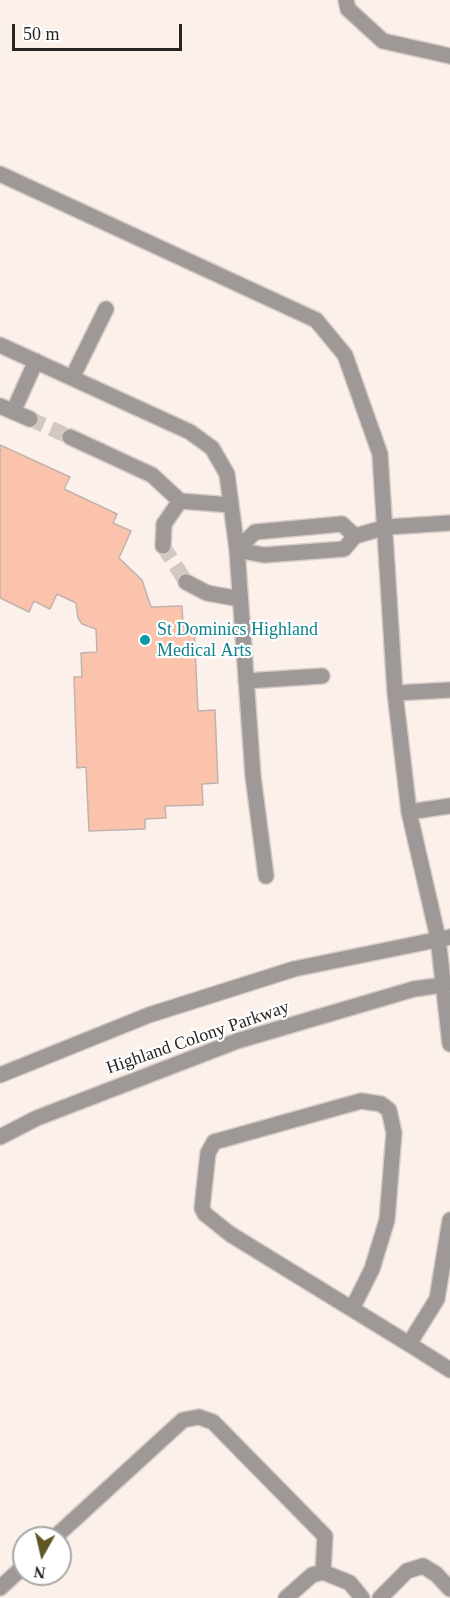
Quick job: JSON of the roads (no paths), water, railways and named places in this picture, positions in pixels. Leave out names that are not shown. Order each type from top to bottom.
[{"type":"street","points":[[346,0],[348,9],[383,40],[450,56]]},
{"type":"street","points":[[0,174],[316,320],[345,355],[381,454],[395,693],[409,812],[444,937],[450,1044]]},
{"type":"street","points":[[72,378],[106,309]]},
{"type":"street","points":[[0,345],[190,432],[212,447],[227,474],[237,550],[253,776],[266,876]]},
{"type":"street","points":[[30,419],[7,409],[36,361]]},
{"type":"street","points":[[70,437],[152,475],[180,501],[231,505]]},
{"type":"street","points":[[163,546],[164,524],[180,501]]},
{"type":"street","points":[[237,550],[264,555],[344,549],[356,536],[387,527],[450,523]]},
{"type":"street","points":[[237,550],[255,532],[342,524],[356,536]]},
{"type":"street","points":[[186,582],[207,593],[240,599]]},
{"type":"street","points":[[246,681],[322,676]]},
{"type":"street","points":[[395,693],[450,690]]},
{"type":"street","points":[[409,812],[450,806]]},
{"type":"street","name":"Highland Colony Parkway","points":[[0,1075],[148,1014],[272,976],[444,937]]},
{"type":"street","name":"Highland Colony Parkway","points":[[0,1137],[37,1118],[237,1041],[414,989],[446,984]]},
{"type":"street","points":[[352,1309],[372,1269],[387,1220],[394,1133],[389,1110],[372,1101],[361,1101],[214,1142],[208,1153],[202,1208],[205,1214],[230,1234],[450,1370]]},
{"type":"street","points":[[409,1344],[444,1300],[450,1220]]},
{"type":"street","points":[[67,1526],[183,1420],[199,1416],[213,1422],[325,1536],[323,1572]]},
{"type":"street","points":[[380,1598],[407,1571],[423,1566],[436,1574],[450,1589]]},
{"type":"street","points":[[286,1598],[312,1575],[323,1572],[350,1583],[362,1598]]},
{"type":"street","points":[[0,1588],[12,1577]]},
{"type":"tunnel","points":[[30,419],[70,437]]},
{"type":"tunnel","points":[[163,546],[186,582]]},
{"type":"place","name":"St Dominics Highland Medical Arts","points":[[145,640]]}]
